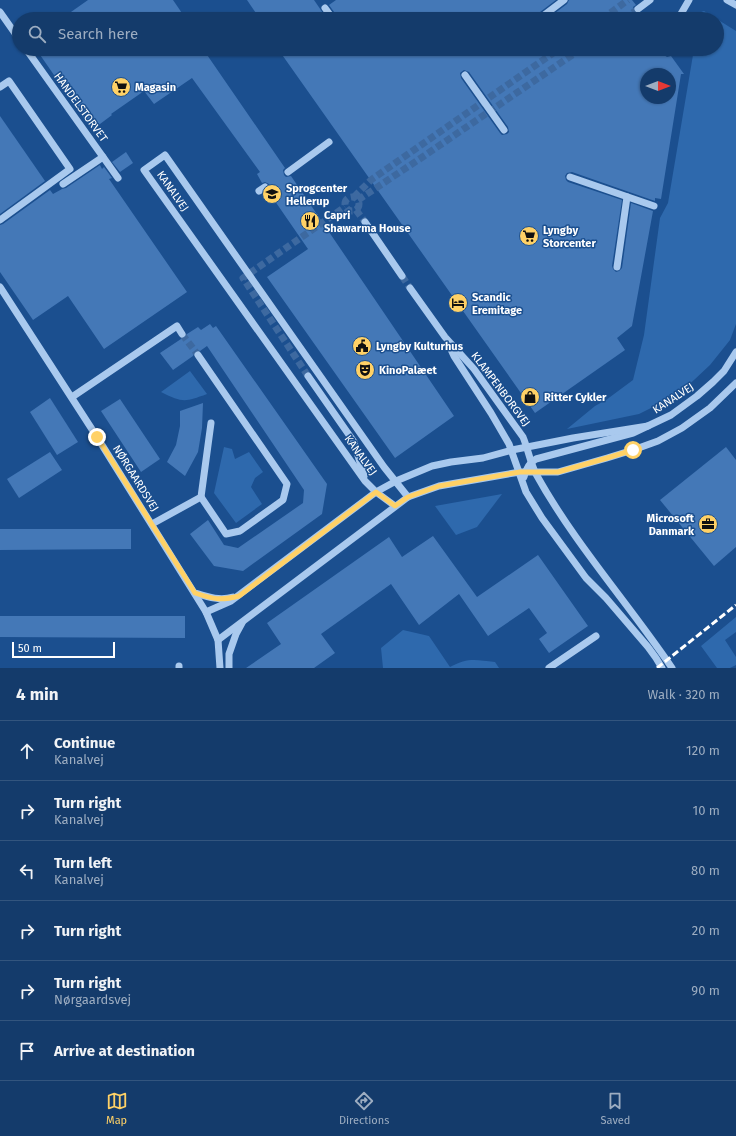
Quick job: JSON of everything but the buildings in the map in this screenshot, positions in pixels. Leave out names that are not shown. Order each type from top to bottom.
[{"type":"street","points":[[548,12],[564,0]]},
{"type":"street","points":[[638,9],[650,0]]},
{"type":"street","points":[[682,12],[689,0]]},
{"type":"street","points":[[727,0],[736,5]]},
{"type":"street","points":[[325,8],[328,12]]},
{"type":"street","points":[[0,12],[12,29]]},
{"type":"street","name":"HANDELSTORVET","points":[[31,56],[118,178]]},
{"type":"street","points":[[465,75],[504,130]]},
{"type":"street","points":[[0,87],[9,81],[70,169],[0,220]]},
{"type":"street","points":[[288,172],[329,142]]},
{"type":"street","name":"KANALVEJ","points":[[395,506],[376,492],[366,481],[144,170],[165,155],[375,454],[408,497]]},
{"type":"street","points":[[63,184],[103,156]]},
{"type":"street","points":[[570,177],[654,206]]},
{"type":"street","points":[[617,267],[627,197]]},
{"type":"street","points":[[365,222],[402,276]]},
{"type":"street","name":"NØRGAARDSVEJ","points":[[0,287],[72,397],[206,612],[218,640],[220,668]]},
{"type":"street","points":[[410,288],[445,336]]},
{"type":"street","points":[[72,397],[177,326],[182,334]]},
{"type":"street","name":"KLAMPENBORGVEJ","points":[[445,336],[474,370],[523,437],[528,447],[535,472],[554,505],[672,668]]},
{"type":"street","name":"KLAMPENBORGVEJ","points":[[445,336],[454,356],[510,444],[522,472],[526,492],[546,524],[586,578],[606,598],[648,647],[662,668]]},
{"type":"street","name":"KANALVEJ","points":[[206,612],[239,596],[376,492],[396,481],[432,466],[483,458],[512,450],[573,438],[648,426],[671,415],[697,396],[724,371],[736,352]]},
{"type":"street","points":[[198,355],[287,484],[283,500],[240,531],[226,534],[201,497],[211,423]]},
{"type":"street","points":[[308,376],[354,442],[366,481]]},
{"type":"street","points":[[218,640],[408,497],[439,486],[522,472],[558,472],[658,441],[682,428],[710,408],[736,383]]},
{"type":"street","points":[[522,472],[531,462],[536,459],[618,438],[648,426]]},
{"type":"street","points":[[152,524],[201,497]]},
{"type":"street","points":[[195,593],[210,598],[219,599],[228,599],[239,596]]},
{"type":"street","points":[[229,668],[229,654],[242,622]]},
{"type":"street","points":[[549,668],[596,636]]},
{"type":"shaded area","points":[[724,23],[736,31],[736,324],[730,340],[710,365],[679,394],[639,414],[567,429],[595,406],[606,400],[633,380],[644,335],[660,218],[668,203],[693,56],[724,56]]},
{"type":"shaded area","points":[[190,371],[207,394],[194,399],[179,400],[161,392]]},
{"type":"shaded area","points":[[224,447],[232,449],[235,459],[249,452],[263,472],[255,478],[251,487],[262,504],[236,523],[214,493]]},
{"type":"shaded area","points":[[502,494],[477,527],[456,535],[435,506]]},
{"type":"shaded area","points":[[736,617],[736,632],[725,640],[736,657],[736,665],[730,668],[717,668],[701,646]]},
{"type":"shaded area","points":[[403,630],[429,636],[450,667],[467,660],[477,660],[495,662],[499,668],[383,668],[381,648]]},
{"type":"tunnel","points":[[612,12],[628,0]]},
{"type":"tunnel","points":[[634,12],[638,9]]},
{"type":"tunnel","points":[[354,197],[371,180],[549,56]]},
{"type":"tunnel","points":[[358,200],[571,56]]},
{"type":"tunnel","points":[[349,197],[355,197],[359,201],[359,204],[359,207],[355,211],[349,211],[345,207],[345,201],[349,197]]},
{"type":"tunnel","points":[[308,376],[243,278],[345,207]]},
{"type":"tunnel","points":[[356,210],[365,222]]},
{"type":"tunnel","points":[[402,276],[410,288]]},
{"type":"tunnel","points":[[182,334],[198,355]]},
{"type":"railway","points":[[657,668],[736,605]]},
{"type":"place","name":"Magasin","points":[[121,87]]},
{"type":"place","name":"Sprogcenter Hellerup","points":[[272,194]]},
{"type":"place","name":"Capri Shawarma House","points":[[310,221]]},
{"type":"place","name":"Lyngby Storcenter","points":[[529,236]]},
{"type":"place","name":"Scandic Eremitage","points":[[458,303]]},
{"type":"place","name":"Lyngby Kulturhus","points":[[362,346]]},
{"type":"place","name":"KinoPalæet","points":[[365,370]]},
{"type":"place","name":"Ritter Cykler","points":[[530,397]]},
{"type":"place","name":"Microsoft Danmark","points":[[708,524]]},
{"type":"route","points":[[97,437],[195,593],[210,598],[219,599],[228,599],[239,596],[376,492],[395,506],[408,497],[439,486],[520,472],[558,472],[633,450]]}]
